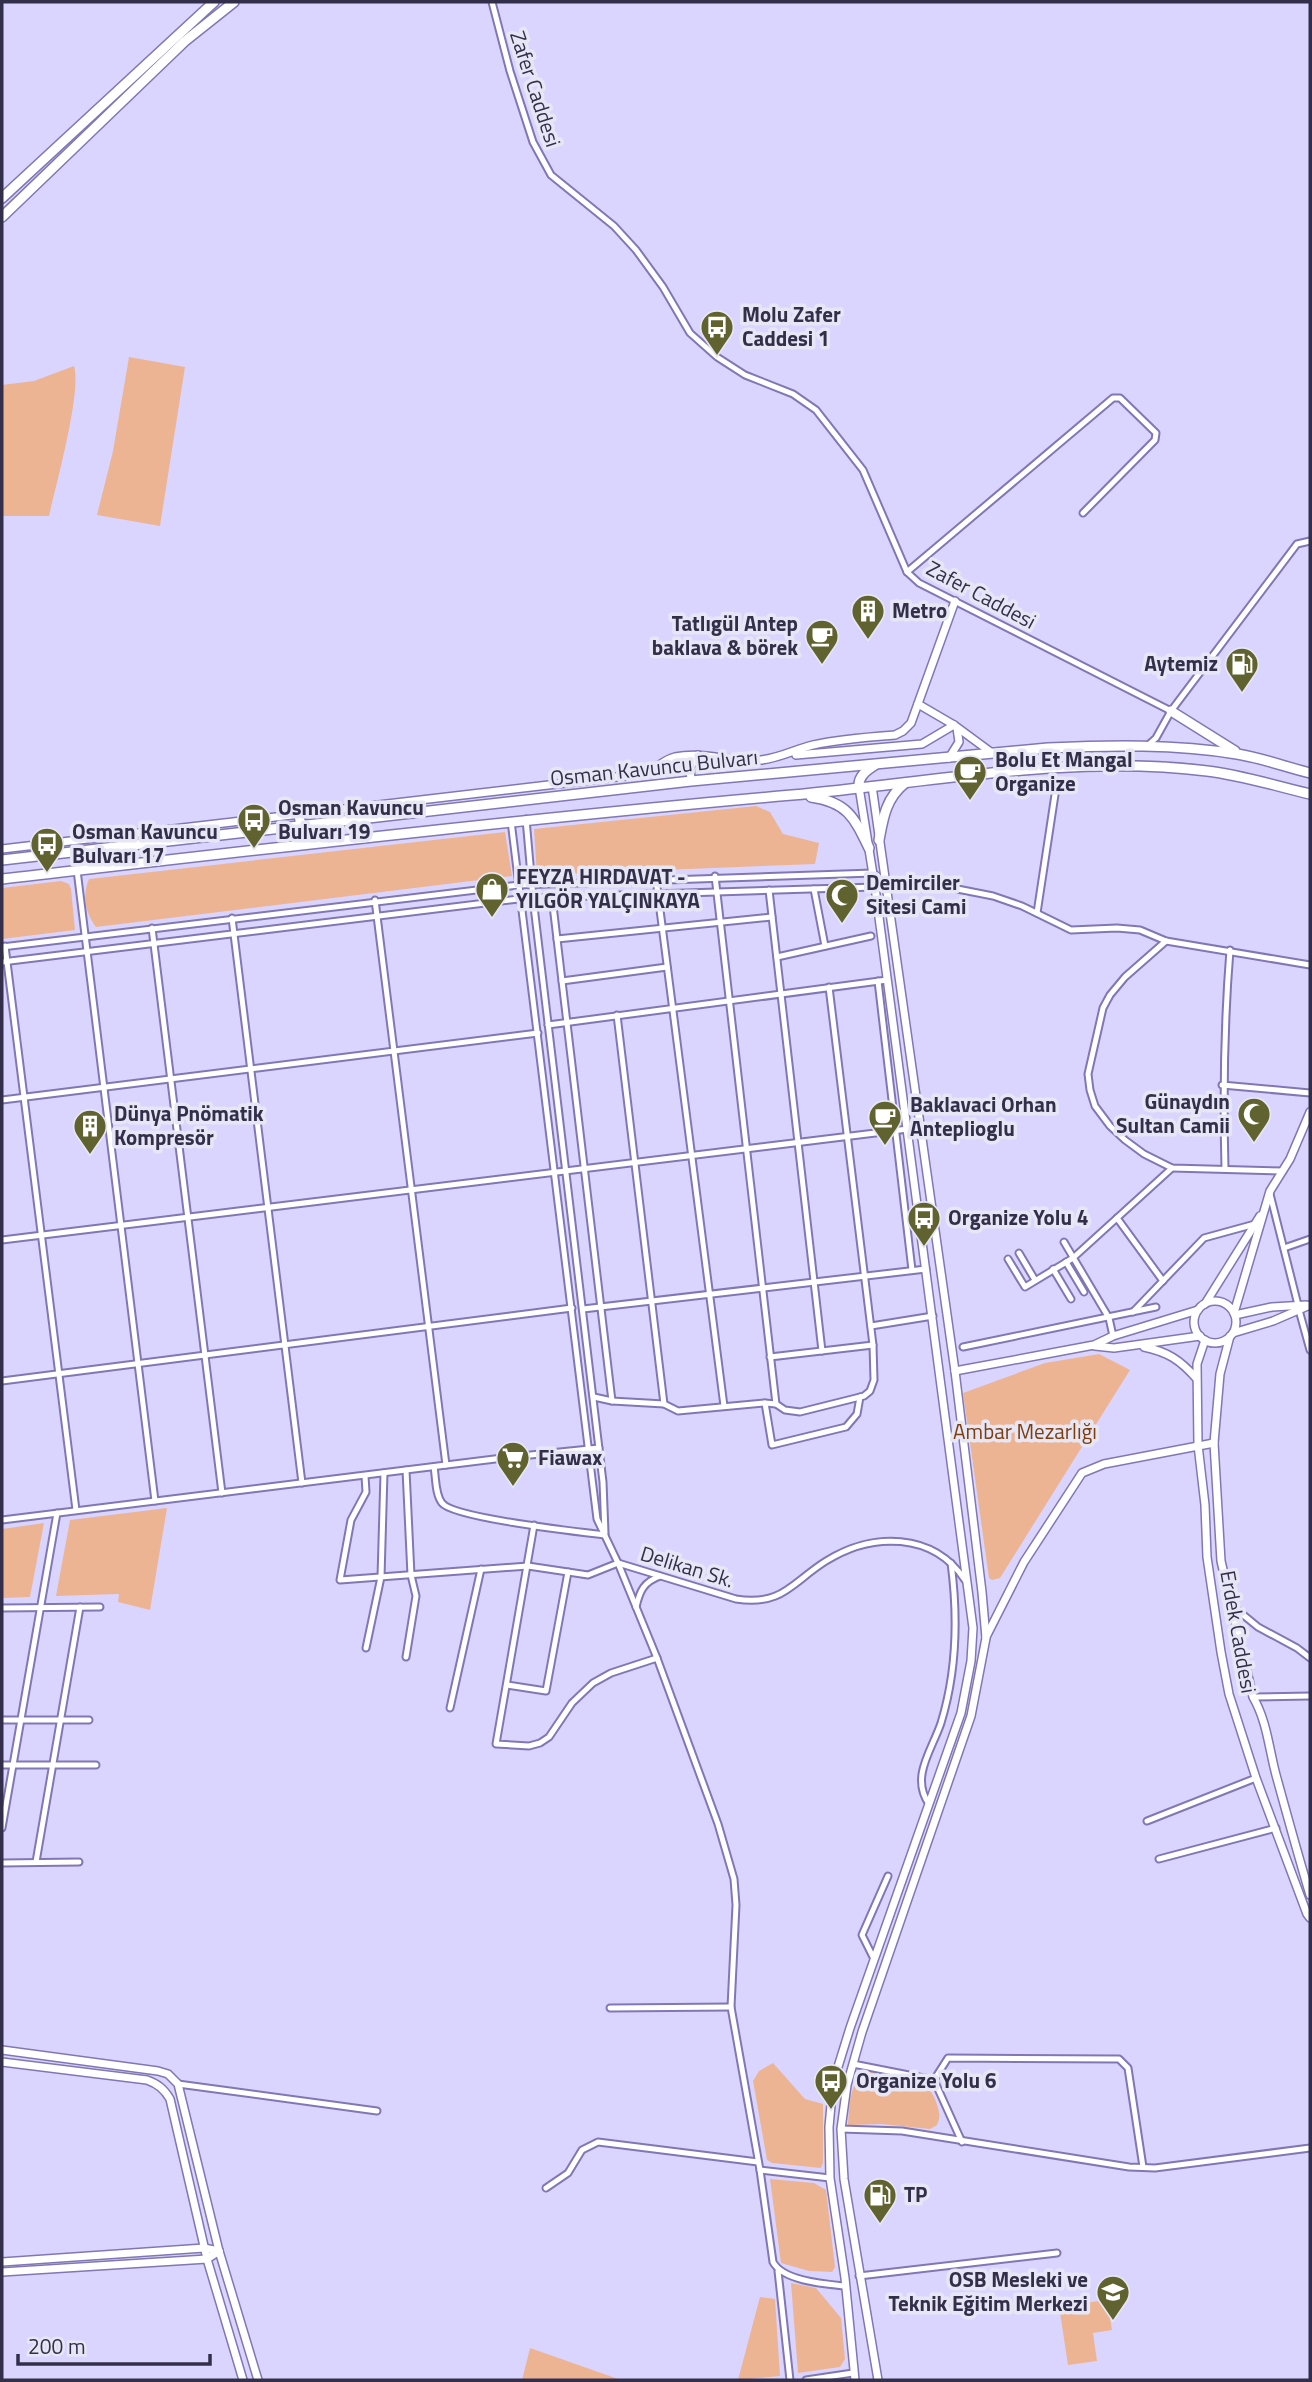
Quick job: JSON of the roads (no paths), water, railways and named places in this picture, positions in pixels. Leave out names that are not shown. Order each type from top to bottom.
[{"type":"highway","points":[[2,198],[214,2]]},
{"type":"highway","points":[[2,217],[186,41],[234,2]]},
{"type":"highway","points":[[1171,711],[1239,754]]},
{"type":"highway","points":[[863,768],[878,764],[992,753],[1073,747],[1145,747],[1239,754],[1310,773]]},
{"type":"highway","name":"Osman Kavuncu Bulvarı","points":[[2,879],[526,819],[1022,770],[1101,765],[1208,771],[1310,794]]},
{"type":"highway","points":[[845,766],[853,770],[857,777],[854,788]]},
{"type":"highway","name":"Osman Kavuncu Bulvarı","points":[[2,860],[691,781],[845,766],[863,768]]},
{"type":"highway","points":[[863,768],[872,786]]},
{"type":"highway","points":[[854,788],[861,778],[863,768]]},
{"type":"highway","points":[[878,840],[891,797],[907,782]]},
{"type":"highway","points":[[795,794],[822,798],[840,805],[855,820],[869,848]]},
{"type":"highway","points":[[299,815],[301,826]]},
{"type":"street","name":"Zafer Caddesi","points":[[492,2],[510,71],[533,142],[551,175],[614,226],[636,250],[663,287],[690,333],[717,357],[745,374],[793,394],[816,410],[863,471],[907,572],[919,583],[1171,711]]},
{"type":"street","points":[[907,572],[1113,398],[1120,398],[1156,433],[1155,440],[1083,513]]},
{"type":"street","points":[[1145,747],[1156,738],[1171,711],[1297,544],[1310,541]]},
{"type":"street","points":[[786,756],[812,745],[899,733],[911,723],[955,601]]},
{"type":"street","points":[[918,704],[954,725],[992,753]]},
{"type":"street","points":[[2,849],[646,774],[663,761],[699,754],[748,761],[922,744],[954,725]]},
{"type":"street","points":[[949,758],[960,739],[954,725]]},
{"type":"street","points":[[691,781],[690,767],[699,754]]},
{"type":"street","points":[[677,757],[690,767]]},
{"type":"street","points":[[872,786],[955,1371],[986,1638]]},
{"type":"street","points":[[806,2380],[854,2377],[831,2178],[829,2127],[833,2083],[961,1713],[971,1661],[973,1628],[875,887],[869,848],[854,788]]},
{"type":"street","points":[[1037,913],[1056,788]]},
{"type":"street","points":[[526,819],[533,898],[600,1448],[605,1535]]},
{"type":"street","points":[[510,821],[597,1519],[657,1658],[718,1824],[734,1879],[736,1905],[731,2007],[760,2170],[772,2259],[778,2270],[790,2380]]},
{"type":"street","points":[[77,870],[155,1501]]},
{"type":"street","points":[[76,1510],[4,946],[532,884],[873,873],[886,881]]},
{"type":"street","points":[[715,876],[776,1404]]},
{"type":"street","points":[[656,879],[724,1406]]},
{"type":"street","points":[[5,962],[520,899],[875,887],[886,881],[908,881],[993,896],[1071,930],[1140,930],[1166,940],[1310,965]]},
{"type":"street","points":[[814,889],[825,946]]},
{"type":"street","points":[[769,890],[822,1351]]},
{"type":"street","points":[[552,897],[612,1401]]},
{"type":"street","points":[[375,901],[446,1465]]},
{"type":"street","points":[[557,939],[772,917]]},
{"type":"street","points":[[232,918],[302,1483]]},
{"type":"street","points":[[152,928],[222,1493]]},
{"type":"street","points":[[777,957],[871,936]]},
{"type":"street","points":[[1166,940],[1133,968],[1106,1001],[1090,1057],[1088,1074],[1092,1098],[1110,1126],[1144,1154],[1172,1168],[1283,1171]]},
{"type":"street","points":[[1225,1168],[1222,1084],[1230,950]]},
{"type":"street","points":[[562,981],[667,967]]},
{"type":"street","points":[[548,1025],[887,980]]},
{"type":"street","points":[[878,981],[912,1270]]},
{"type":"street","points":[[594,1397],[612,1401],[664,1404],[677,1411],[765,1403],[800,1412],[860,1397],[870,1391],[873,1384],[873,1345],[829,987]]},
{"type":"street","points":[[617,1016],[664,1404]]},
{"type":"street","points":[[2,1100],[538,1033]]},
{"type":"street","points":[[1222,1084],[1310,1093]]},
{"type":"street","points":[[1231,1335],[1270,1191],[1290,1159],[1310,1112]]},
{"type":"street","points":[[2,1240],[908,1129]]},
{"type":"street","points":[[1008,1259],[1025,1287],[1073,1258],[1172,1168]]},
{"type":"street","points":[[1270,1191],[1310,1350]]},
{"type":"street","points":[[955,1371],[1094,1345],[1113,1336],[1198,1310],[1205,1304],[1264,1210]]},
{"type":"street","points":[[1117,1218],[1163,1281]]},
{"type":"street","points":[[1133,1312],[1204,1238],[1255,1224]]},
{"type":"street","points":[[1284,1248],[1310,1239]]},
{"type":"street","points":[[1064,1242],[1110,1318],[1113,1336]]},
{"type":"street","points":[[1019,1253],[1035,1280]]},
{"type":"street","points":[[1066,1262],[1084,1292]]},
{"type":"street","points":[[583,1309],[926,1269]]},
{"type":"street","points":[[1053,1269],[1071,1299]]},
{"type":"street","points":[[1205,1304],[1214,1301],[1223,1303],[1235,1314]]},
{"type":"street","points":[[1094,1345],[1114,1348],[1202,1338],[1216,1342],[1310,1305]]},
{"type":"street","points":[[963,1347],[1156,1307]]},
{"type":"street","points":[[1235,1314],[1272,1307],[1299,1308]]},
{"type":"street","points":[[2,1381],[572,1308]]},
{"type":"street","points":[[1198,1310],[1195,1323],[1202,1338]]},
{"type":"street","points":[[871,1326],[933,1316]]},
{"type":"street","name":"Erdek Caddesi","points":[[1231,1335],[1220,1374],[1214,1443],[1221,1561],[1253,1697],[1267,1733],[1287,1818],[1310,1895]]},
{"type":"street","name":"Erdek Caddesi","points":[[1202,1338],[1196,1378],[1206,1557],[1229,1694],[1256,1778],[1310,1919]]},
{"type":"street","points":[[770,1357],[873,1345]]},
{"type":"street","points":[[1136,1345],[1177,1357],[1196,1378]]},
{"type":"street","points":[[765,1403],[772,1446],[846,1427],[857,1415],[860,1397]]},
{"type":"street","points":[[877,2380],[844,2179],[841,2129],[847,2085],[862,2032],[971,1716],[986,1638],[1024,1562],[1082,1474],[1104,1464],[1214,1443]]},
{"type":"street","points":[[2,1520],[600,1448]]},
{"type":"street","points":[[434,1467],[440,1500],[449,1509],[605,1535]]},
{"type":"street","points":[[406,1470],[411,1575],[416,1596],[407,1657]]},
{"type":"street","points":[[366,1648],[381,1577],[384,1473]]},
{"type":"street","points":[[365,1476],[366,1492],[351,1520],[340,1580],[528,1566],[588,1575],[618,1563]]},
{"type":"street","points":[[2,1828],[57,1513]]},
{"type":"street","points":[[534,1525],[496,1744],[533,1746],[549,1737],[572,1703],[593,1683],[611,1673],[657,1658]]},
{"type":"street","name":"Delikan Sk.","points":[[618,1563],[736,1599],[754,1600],[784,1594],[827,1560],[877,1543],[901,1541],[917,1543],[937,1552],[951,1563],[968,1583]]},
{"type":"street","points":[[929,1804],[922,1790],[922,1774],[945,1709],[954,1653],[956,1612],[951,1563]]},
{"type":"street","points":[[450,1707],[481,1569]]},
{"type":"street","points":[[507,1685],[546,1691],[568,1572]]},
{"type":"street","points":[[636,1607],[642,1587],[660,1576]]},
{"type":"street","points":[[968,1583],[982,1592]]},
{"type":"street","points":[[1230,1604],[1258,1627],[1310,1658]]},
{"type":"street","points":[[36,1862],[80,1607]]},
{"type":"street","points":[[2,1608],[100,1607]]},
{"type":"street","points":[[1253,1697],[1310,1696]]},
{"type":"street","points":[[2,1720],[89,1720]]},
{"type":"street","points":[[2,1765],[96,1765]]},
{"type":"street","points":[[1147,1821],[1256,1778]]},
{"type":"street","points":[[1159,1859],[1276,1828]]},
{"type":"street","points":[[2,1863],[79,1862]]},
{"type":"street","points":[[874,1960],[862,1935],[888,1876]]},
{"type":"street","points":[[610,2008],[731,2007]]},
{"type":"street","points":[[2,2050],[158,2071],[168,2074],[178,2084],[219,2251],[258,2380]]},
{"type":"street","points":[[933,2080],[948,2058],[1119,2059],[1128,2068],[1143,2167]]},
{"type":"street","points":[[2,2062],[147,2080],[165,2091],[170,2099],[204,2248],[243,2380]]},
{"type":"street","points":[[853,2064],[933,2080]]},
{"type":"street","points":[[933,2080],[962,2142]]},
{"type":"street","points":[[178,2084],[377,2110]]},
{"type":"street","points":[[841,2129],[894,2130],[1050,2153],[1129,2168],[1155,2168],[1310,2148]]},
{"type":"street","points":[[547,2188],[568,2173],[582,2150],[598,2142],[758,2162]]},
{"type":"street","points":[[760,2170],[831,2178]]},
{"type":"street","points":[[2,2262],[204,2248],[219,2251]]},
{"type":"street","points":[[2,2272],[207,2259],[219,2251]]},
{"type":"street","points":[[859,2276],[1057,2253]]},
{"type":"street","points":[[778,2270],[815,2282],[845,2286]]},
{"type":"place","name":"Molu Zafer Caddesi 1","points":[[717,357]]},
{"type":"place","name":"Metro","points":[[868,641]]},
{"type":"place","name":"Tatlıgül Antep baklava & börek","points":[[822,666]]},
{"type":"place","name":"Aytemiz","points":[[1242,694]]},
{"type":"place","name":"Bolu Et Mangal Organize","points":[[970,802]]},
{"type":"place","name":"Osman Kavuncu Bulvarı 19","points":[[254,850]]},
{"type":"place","name":"Osman Kavuncu Bulvarı 17","points":[[47,874]]},
{"type":"place","name":"FEYZA HIRDAVAT - YILGÖR YALÇINKAYA","points":[[492,919]]},
{"type":"place","name":"Demirciler Sitesi Cami","points":[[842,925]]},
{"type":"place","name":"Günaydın Sultan Camii","points":[[1254,1144]]},
{"type":"place","name":"Baklavaci Orhan Anteplioglu","points":[[885,1147]]},
{"type":"place","name":"Dünya Pnömatik Kompresör","points":[[90,1156]]},
{"type":"place","name":"Organize Yolu 4","points":[[924,1248]]},
{"type":"place","name":"Fiawax","points":[[513,1488]]},
{"type":"place","name":"Organize Yolu 6","points":[[831,2111]]},
{"type":"place","name":"TP","points":[[880,2225]]},
{"type":"place","name":"OSB Mesleki ve Teknik Eğitim Merkezi","points":[[1113,2322]]},
{"type":"park label","name":"Ambar Mezarlığı","points":[[1025,1432]]}]
